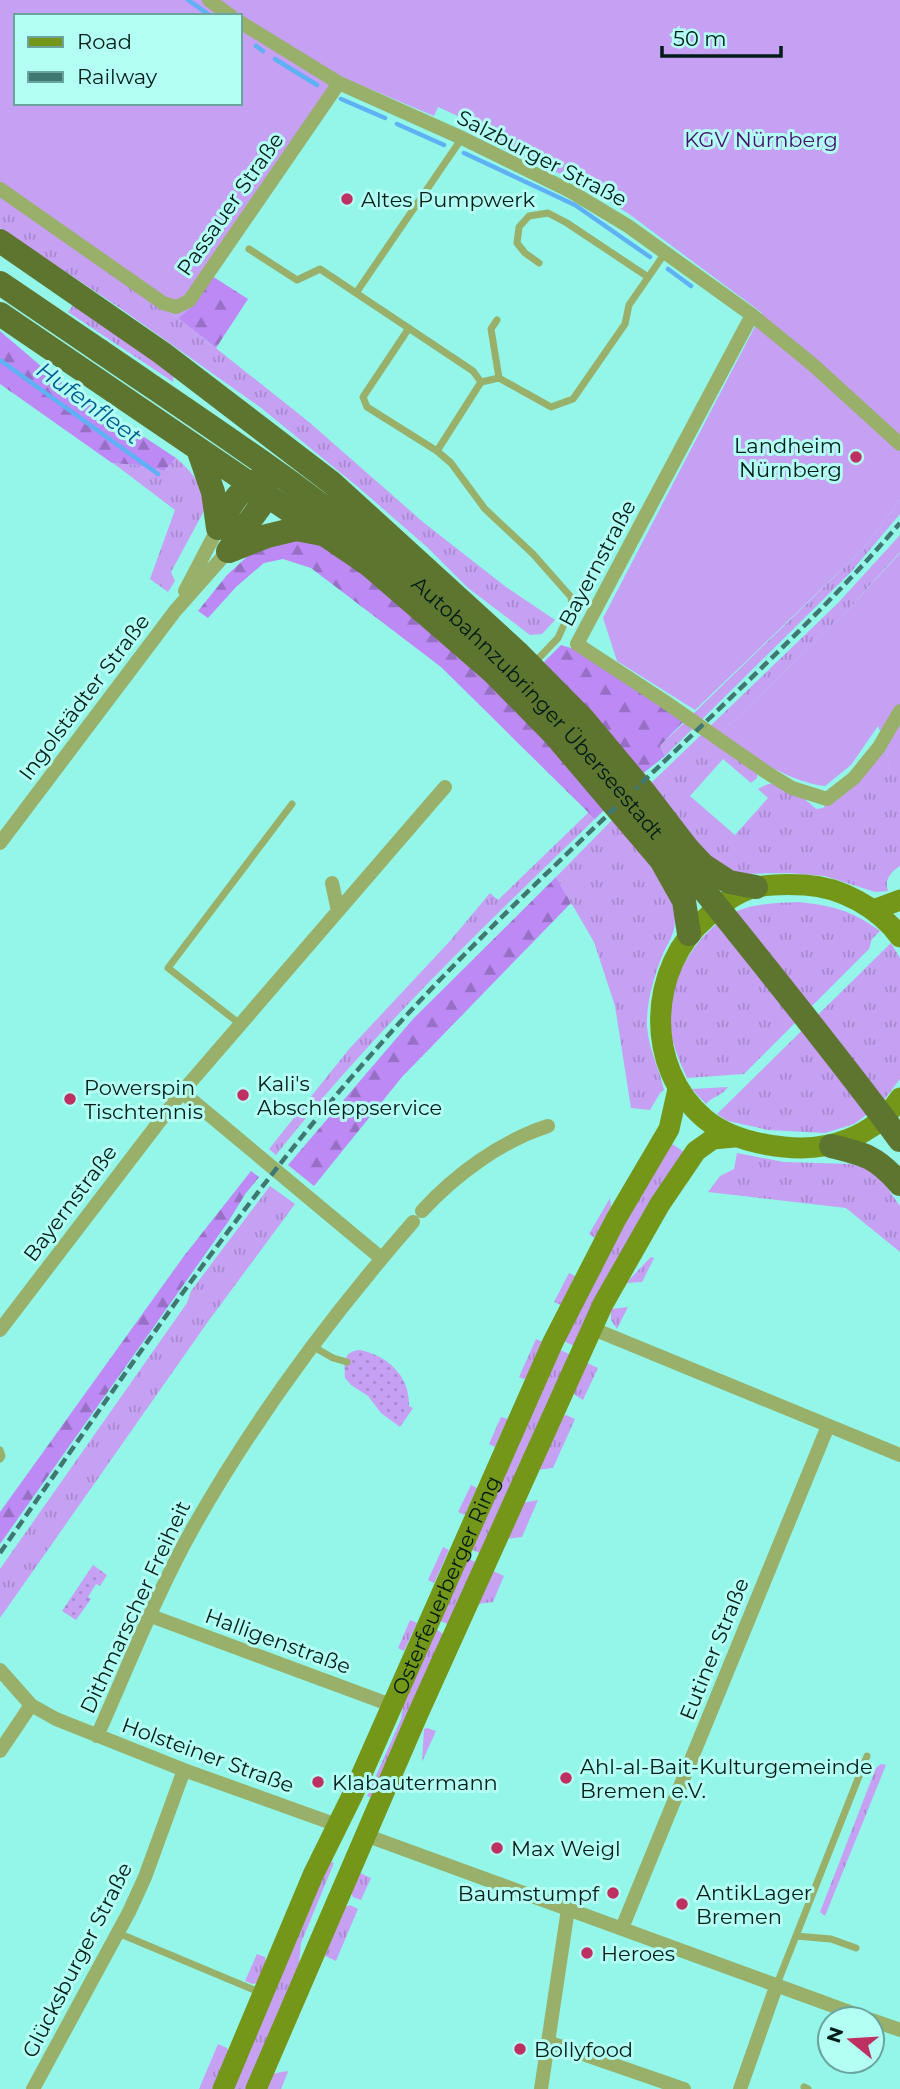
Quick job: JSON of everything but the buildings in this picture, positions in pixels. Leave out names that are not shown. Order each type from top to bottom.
[{"type":"highway","points":[[0,241],[162,353],[332,483],[531,666],[584,720],[703,865],[729,882],[756,887]]},
{"type":"highway","name":"Autobahnzubringer Überseestadt","points":[[0,283],[324,507],[387,556],[450,611],[588,750],[651,824],[806,1017],[900,1140]]},
{"type":"highway","points":[[0,314],[198,449],[261,484],[324,534],[368,564],[494,673],[554,734],[661,860],[684,901],[689,934]]},
{"type":"highway","points":[[228,551],[256,513],[265,430]]},
{"type":"highway","points":[[198,449],[213,492],[218,528]]},
{"type":"highway","points":[[218,528],[233,499],[261,484],[301,476],[332,483]]},
{"type":"highway","points":[[228,551],[267,536],[296,529],[324,534]]},
{"type":"highway","points":[[831,1146],[863,1153],[884,1166],[900,1184]]},
{"type":"main road","points":[[900,937],[873,910],[846,895],[816,886],[784,884],[756,887],[737,895],[718,908],[689,934],[672,960],[663,990],[659,1020],[664,1052],[678,1089],[705,1119],[734,1137],[786,1148],[831,1146],[851,1139],[876,1123],[900,1098]]},
{"type":"main road","points":[[873,910],[900,900]]},
{"type":"main road","name":"Osterfeuerberger Ring","points":[[223,2089],[313,1875],[553,1342],[610,1229],[669,1129],[678,1089]]},
{"type":"main road","name":"Osterfeuerberger Ring","points":[[256,2089],[365,1835],[591,1328],[641,1235],[696,1151],[713,1139],[734,1137]]},
{"type":"main road","points":[[427,1623],[454,1634]]},
{"type":"main road","points":[[337,1825],[365,1835]]},
{"type":"street","points":[[209,0],[228,14]]},
{"type":"street","name":"Salzburger Straße","points":[[242,23],[339,83],[462,138],[570,191],[628,226],[752,315],[812,364],[900,444]]},
{"type":"street","name":"Passauer Straße","points":[[0,189],[163,303],[176,307],[189,301],[339,83]]},
{"type":"street","name":"Bayernstraße","points":[[752,315],[578,644],[766,772],[792,788],[827,799],[853,778],[879,747],[900,711]]},
{"type":"street","name":"Ingolstädter Straße","points":[[175,611],[218,528]]},
{"type":"street","name":"Ingolstädter Straße","points":[[0,843],[175,611],[228,551]]},
{"type":"street","name":"Bayernstraße","points":[[0,1330],[182,1092],[446,787]]},
{"type":"street","points":[[332,884],[338,911]]},
{"type":"street","points":[[182,1092],[381,1258]]},
{"type":"street","name":"Dithmarscher Freiheit","points":[[97,1736],[187,1541],[224,1475],[293,1370],[381,1258],[451,1183],[520,1135],[548,1126]]},
{"type":"street","points":[[591,1328],[900,1455]]},
{"type":"street","name":"Eutiner Straße","points":[[622,1928],[828,1426]]},
{"type":"street","name":"Halligenstraße","points":[[151,1616],[391,1705]]},
{"type":"street","name":"Holsteiner Straße","points":[[0,1670],[32,1705],[56,1719],[184,1770],[337,1825]]},
{"type":"street","points":[[0,1752],[32,1705]]},
{"type":"street","name":"Glücksburger Straße","points":[[33,2089],[118,1933],[145,1877],[184,1770]]},
{"type":"street","points":[[365,1835],[833,2005]]},
{"type":"street","points":[[541,2089],[568,1909]]},
{"type":"street","points":[[740,2089],[777,1984]]},
{"type":"street","points":[[548,2042],[684,2089]]},
{"type":"lane","points":[[356,293],[462,138]]},
{"type":"lane","points":[[539,263],[517,243],[519,228],[529,216],[548,213],[648,277]]},
{"type":"lane","points":[[249,249],[297,280],[320,269],[473,371],[481,382]]},
{"type":"lane","points":[[438,451],[481,382],[499,378],[551,407],[573,399],[625,324],[629,305],[665,253]]},
{"type":"lane","points":[[497,320],[491,329],[499,378]]},
{"type":"lane","points":[[409,328],[363,397],[368,407],[438,451],[451,463],[485,509],[533,554],[571,597],[572,607],[558,638],[531,666]]},
{"type":"lane","points":[[240,1024],[168,968],[292,804]]},
{"type":"lane","points":[[312,1346],[333,1359],[347,1362]]},
{"type":"lane","points":[[0,1450],[0,1459]]},
{"type":"lane","points":[[777,1984],[867,1756]]},
{"type":"lane","points":[[118,1933],[264,1994]]},
{"type":"lane","points":[[796,1936],[831,1939],[856,1948]]},
{"type":"green space","name":"KGV Nürnberg","points":[[0,0],[900,0],[900,500],[863,549],[695,710],[617,661],[603,618],[762,313],[629,214],[576,181],[488,141],[491,131],[438,107],[434,116],[339,76],[190,308],[178,318],[0,197]]},
{"type":"green space","points":[[0,197],[178,318],[309,422],[423,522],[506,587],[555,620],[542,634],[530,635],[468,588],[427,547],[260,407],[120,308],[0,228]]},
{"type":"green space","points":[[212,276],[248,299],[216,348],[178,318],[190,308]]},
{"type":"green space","points":[[75,302],[174,373],[173,382],[68,312]]},
{"type":"green space","points":[[0,331],[56,379],[176,458],[164,471],[112,463],[0,384]]},
{"type":"green space","points":[[176,458],[197,481],[203,495],[204,511],[171,572],[175,581],[168,592],[150,579],[175,510],[113,463],[164,471]]},
{"type":"green space","points":[[900,500],[900,514],[850,573],[665,756],[660,746],[863,549]]},
{"type":"green space","points":[[900,535],[900,552],[848,610],[720,734],[757,774],[757,778],[751,783],[723,759],[690,796],[735,835],[768,798],[759,788],[769,784],[782,786],[816,809],[823,808],[886,745],[890,770],[900,771],[900,866],[889,876],[888,891],[875,892],[825,876],[788,873],[739,874],[706,856],[649,785],[838,603]]},
{"type":"green space","points":[[292,537],[324,545],[366,574],[490,683],[608,806],[595,819],[441,667],[311,568],[283,559],[264,563],[236,587],[208,618],[198,611],[227,575],[261,544]]},
{"type":"green space","points":[[900,553],[900,771],[890,771],[886,745],[878,726],[851,765],[825,786],[784,774],[720,734],[848,610]]},
{"type":"green space","points":[[561,645],[581,651],[683,722],[660,746],[665,756],[641,775],[544,662]]},
{"type":"green space","points":[[589,812],[595,819],[390,1023],[276,1155],[269,1149],[350,1048],[450,941],[490,893],[498,900]]},
{"type":"green space","points":[[613,819],[655,870],[671,900],[675,915],[673,933],[655,975],[648,1010],[648,1035],[664,1090],[650,1110],[631,1108],[615,1006],[594,942],[556,877]]},
{"type":"green space","points":[[556,877],[571,903],[402,1077],[314,1186],[288,1165],[413,1019]]},
{"type":"green space","points":[[798,902],[842,910],[880,931],[872,939],[869,949],[744,1074],[687,1078],[673,1041],[669,1017],[674,986],[689,956],[710,930],[735,912],[758,905]]},
{"type":"green space","points":[[891,943],[900,958],[900,1079],[880,1105],[854,1124],[825,1133],[768,1130],[728,1121],[717,1114]]},
{"type":"green space","points":[[728,1087],[706,1104],[692,1089]]},
{"type":"green space","points":[[669,1142],[684,1152],[578,1348],[560,1339]]},
{"type":"green space","points":[[737,1153],[784,1162],[850,1164],[879,1176],[900,1206],[900,1252],[846,1208],[708,1192],[720,1176],[734,1169]]},
{"type":"green space","points":[[251,1171],[259,1177],[0,1544],[0,1512],[184,1256]]},
{"type":"green space","points":[[270,1186],[295,1204],[207,1323],[0,1618],[0,1569],[187,1303],[191,1291]]},
{"type":"green space","points":[[610,1198],[611,1206],[595,1238],[589,1234]]},
{"type":"green space","points":[[651,1257],[654,1258],[642,1282],[626,1283]]},
{"type":"green space","points":[[569,1273],[575,1276],[561,1305],[554,1302]]},
{"type":"green space","points":[[628,1307],[617,1329],[611,1320],[611,1309]]},
{"type":"green space","points":[[536,1339],[543,1342],[526,1380],[519,1377]]},
{"type":"green space","points":[[556,1348],[573,1356],[484,1555],[466,1547]]},
{"type":"green space","points":[[360,1350],[388,1362],[406,1385],[409,1406],[413,1408],[400,1427],[381,1413],[368,1396],[345,1378],[348,1356]]},
{"type":"green space","points":[[585,1362],[598,1368],[583,1400],[575,1395],[572,1389]]},
{"type":"green space","points":[[566,1415],[575,1419],[553,1468],[537,1470],[559,1417]]},
{"type":"green space","points":[[501,1417],[508,1419],[495,1447],[489,1444]]},
{"type":"green space","points":[[471,1485],[477,1488],[465,1515],[458,1512]]},
{"type":"green space","points":[[538,1500],[522,1537],[506,1539],[522,1503]]},
{"type":"green space","points":[[443,1547],[449,1550],[434,1583],[428,1580]]},
{"type":"green space","points":[[462,1556],[480,1564],[452,1626],[434,1618]]},
{"type":"green space","points":[[93,1565],[107,1575],[100,1586],[96,1584],[88,1597],[91,1599],[76,1620],[62,1611]]},
{"type":"green space","points":[[491,1570],[504,1576],[493,1602],[477,1604]]},
{"type":"green space","points":[[410,1620],[417,1623],[404,1651],[398,1648]]},
{"type":"green space","points":[[438,1630],[444,1635],[375,1799],[367,1796],[401,1719],[404,1699],[430,1632]]},
{"type":"green space","points":[[424,1729],[436,1731],[422,1762]]},
{"type":"green space","points":[[881,1764],[886,1765],[825,1916],[820,1912],[876,1768]]},
{"type":"green space","points":[[327,1860],[334,1863],[301,1943],[298,1973],[251,2089],[229,2089]]},
{"type":"green space","points":[[358,1872],[371,1878],[361,1900],[353,1897],[350,1891]]},
{"type":"green space","points":[[350,1905],[358,1909],[336,1961],[323,1955],[343,1908]]},
{"type":"green space","points":[[257,1954],[265,1957],[266,1966],[260,1982],[253,1984],[245,1981]]},
{"type":"green space","points":[[218,2044],[227,2048],[229,2054],[214,2089],[199,2089]]},
{"type":"green space","points":[[287,2071],[281,2089],[265,2089],[272,2074]]},
{"type":"waterway","points":[[188,0],[208,14]]},
{"type":"waterway","points":[[256,46],[263,51]]},
{"type":"waterway","points":[[275,59],[317,85]]},
{"type":"waterway","points":[[341,99],[385,118]]},
{"type":"waterway","points":[[397,124],[444,145]]},
{"type":"waterway","points":[[464,153],[575,205],[650,257]]},
{"type":"waterway","points":[[668,269],[691,286]]},
{"type":"waterway","name":"Hufenfleet","points":[[0,360],[158,474]]},
{"type":"railway","points":[[0,1553],[137,1356],[232,1226],[331,1101],[384,1040],[506,913],[811,619],[900,523]]},
{"type":"place","name":"Altes Pumpwerk","points":[[347,199]]},
{"type":"place","name":"Landheim Nürnberg","points":[[856,457]]},
{"type":"place","name":"Kali's Abschleppservice","points":[[243,1095]]},
{"type":"place","name":"Powerspin Tischtennis","points":[[70,1099]]},
{"type":"place","name":"Ahl-al-Bait-Kulturgemeinde Bremen e.V.","points":[[566,1778]]},
{"type":"place","name":"Klabautermann","points":[[318,1782]]},
{"type":"place","name":"Max Weigl","points":[[497,1848]]},
{"type":"place","name":"Baumstumpf","points":[[613,1893]]},
{"type":"place","name":"AntikLager Bremen","points":[[682,1904]]},
{"type":"place","name":"Heroes","points":[[587,1953]]},
{"type":"place","name":"Bollyfood","points":[[520,2049]]}]
